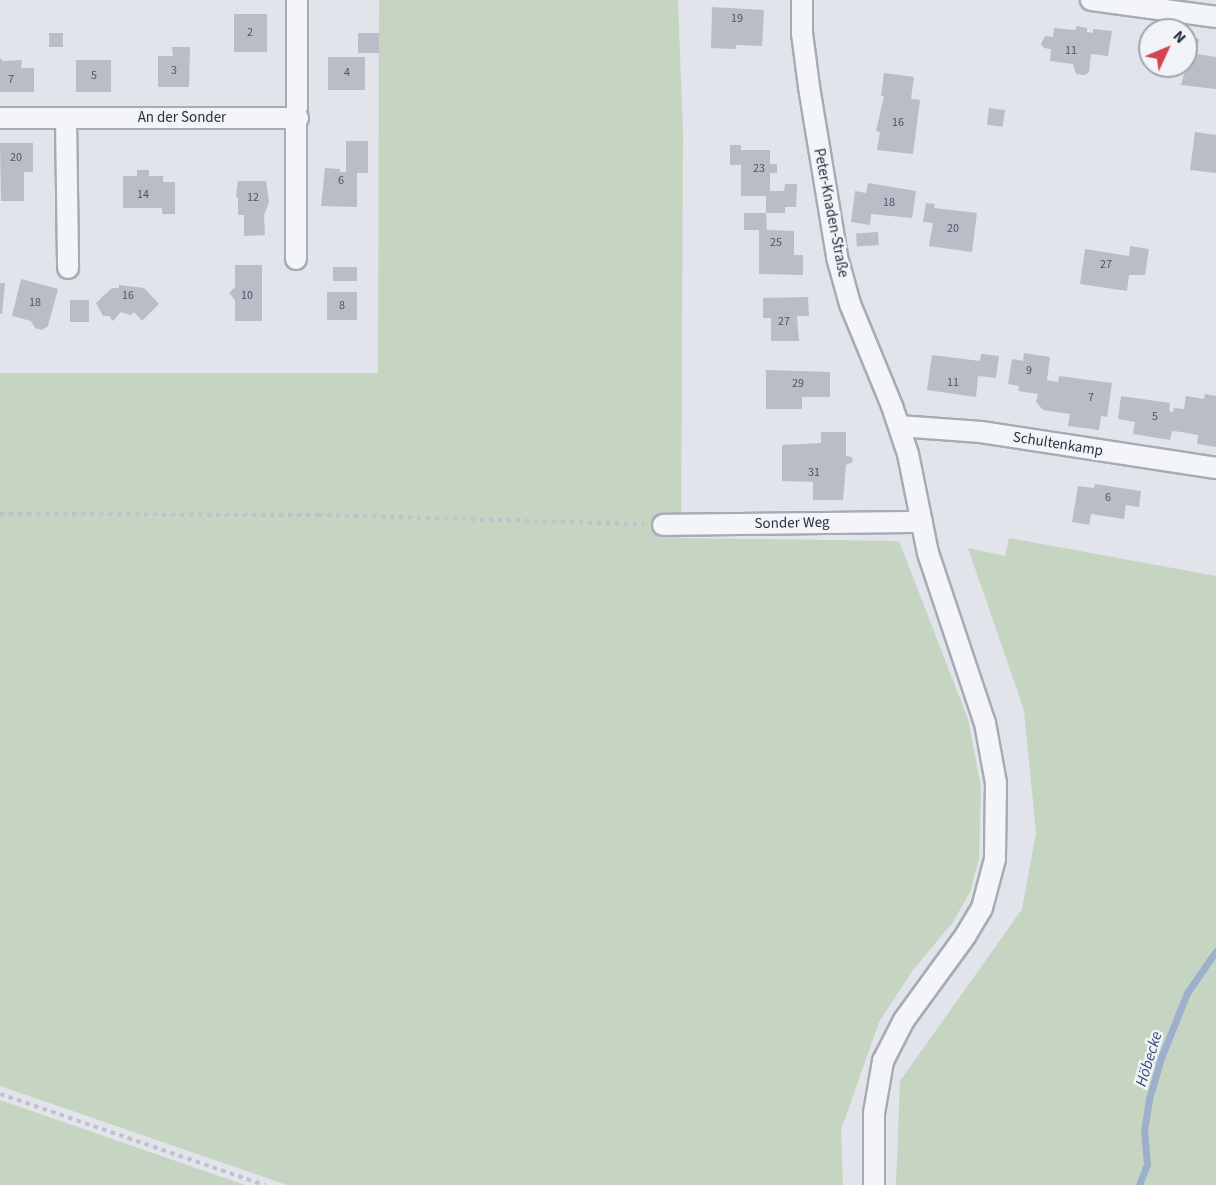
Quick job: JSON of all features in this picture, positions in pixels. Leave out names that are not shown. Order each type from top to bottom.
[{"type":"street","points":[[296,259],[297,0]]},
{"type":"street","name":"Peter-Knaden-Straße","points":[[802,0],[805,54],[837,257],[854,315],[908,454],[921,522],[939,590],[987,732],[996,783],[997,840],[992,877],[982,908],[966,935],[904,1020],[883,1061],[874,1107],[874,1185]]},
{"type":"street","points":[[1091,0],[1216,17]]},
{"type":"street","name":"An der Sonder","points":[[0,118],[298,118]]},
{"type":"street","points":[[66,118],[68,268]]},
{"type":"street","name":"Schultenkamp","points":[[899,426],[981,432],[1216,468]]},
{"type":"street","name":"Sonder Weg","points":[[663,525],[921,522]]},
{"type":"path","points":[[0,514],[318,515],[663,525]]},
{"type":"path","points":[[0,1094],[265,1185]]},
{"type":"green space","points":[[379,0],[678,0],[683,134],[681,538],[899,541],[968,719],[981,787],[979,859],[970,892],[953,922],[913,970],[879,1022],[841,1130],[843,1185],[287,1185],[0,1086],[0,373],[378,373]]},
{"type":"green space","points":[[1009,538],[1216,576],[1216,1185],[896,1185],[900,1081],[1022,909],[1036,833],[1024,710],[968,548],[1005,556]]},
{"type":"green space","points":[[0,1100],[245,1185],[0,1185]]},
{"type":"building","points":[[712,7],[764,10],[762,46],[736,45],[736,49],[711,48]]},
{"type":"building","points":[[234,14],[267,14],[267,52],[234,52]]},
{"type":"building","points":[[1076,26],[1087,28],[1087,32],[1093,33],[1093,29],[1112,31],[1108,56],[1091,54],[1089,72],[1085,75],[1076,74],[1073,64],[1050,61],[1051,49],[1044,48],[1041,44],[1045,36],[1053,37],[1054,28],[1076,30]]},
{"type":"building","points":[[49,33],[63,33],[63,47],[49,47]]},
{"type":"building","points":[[358,33],[379,33],[379,53],[358,53]]},
{"type":"building","points":[[172,47],[190,47],[189,87],[158,87],[158,56],[173,56]]},
{"type":"building","points":[[1198,54],[1216,57],[1216,89],[1181,85],[1183,78],[1198,78]]},
{"type":"building","points":[[328,57],[365,57],[365,90],[328,90]]},
{"type":"building","points":[[0,58],[3,61],[22,60],[21,68],[34,68],[34,92],[0,92]]},
{"type":"building","points":[[76,60],[111,60],[111,92],[76,92]]},
{"type":"building","points":[[884,73],[914,77],[911,99],[920,100],[913,154],[877,150],[880,132],[876,131],[884,96],[881,96]]},
{"type":"building","points":[[989,108],[1005,110],[1003,127],[987,125]]},
{"type":"building","points":[[1195,132],[1216,135],[1216,173],[1190,170]]},
{"type":"building","points":[[346,141],[368,141],[368,173],[357,173],[357,207],[321,206],[325,168],[340,169],[340,172],[346,172]]},
{"type":"building","points":[[0,143],[33,143],[33,172],[24,172],[24,201],[1,201]]},
{"type":"building","points":[[730,145],[741,145],[741,150],[770,150],[770,164],[777,164],[777,173],[770,173],[770,191],[784,191],[785,184],[797,184],[796,207],[785,207],[785,213],[766,213],[766,196],[741,196],[741,165],[730,165]]},
{"type":"building","points":[[137,170],[149,170],[149,176],[163,176],[163,182],[175,182],[175,214],[162,214],[162,208],[123,208],[123,176],[137,176]]},
{"type":"building","points":[[238,181],[266,181],[269,202],[264,215],[265,235],[244,236],[244,215],[238,215],[236,196]]},
{"type":"building","points":[[868,183],[916,191],[912,218],[871,214],[870,225],[851,222],[855,191],[866,193]]},
{"type":"building","points":[[926,203],[935,204],[934,208],[977,213],[972,252],[929,246],[933,223],[923,222]]},
{"type":"building","points":[[744,213],[766,213],[767,230],[794,231],[794,255],[803,255],[803,275],[759,274],[759,230],[744,230]]},
{"type":"building","points":[[878,232],[879,245],[857,247],[856,234]]},
{"type":"building","points":[[1130,246],[1149,249],[1145,275],[1129,275],[1127,291],[1080,284],[1085,249],[1129,256]]},
{"type":"building","points":[[235,265],[262,265],[262,321],[235,321],[235,300],[229,293],[235,287]]},
{"type":"building","points":[[333,267],[357,267],[357,281],[333,281]]},
{"type":"building","points":[[21,279],[58,289],[48,326],[42,330],[35,328],[31,321],[12,316]]},
{"type":"building","points":[[0,283],[5,283],[2,314],[0,314]]},
{"type":"building","points":[[119,285],[144,288],[159,304],[142,321],[134,312],[131,315],[121,312],[113,321],[109,316],[103,316],[96,303],[112,288],[119,288]]},
{"type":"building","points":[[327,292],[357,292],[357,320],[327,320]]},
{"type":"building","points":[[808,297],[809,316],[797,316],[799,341],[771,341],[771,318],[763,318],[763,298]]},
{"type":"building","points":[[70,300],[89,300],[89,322],[70,322]]},
{"type":"building","points":[[1024,353],[1050,357],[1047,380],[1058,382],[1059,376],[1112,383],[1107,417],[1101,416],[1099,430],[1068,426],[1070,414],[1043,410],[1036,402],[1038,394],[1018,391],[1019,386],[1008,384],[1012,359],[1023,361]]},
{"type":"building","points":[[981,354],[999,356],[996,378],[978,376],[976,397],[927,390],[932,355],[980,361]]},
{"type":"building","points":[[766,370],[830,372],[830,397],[802,397],[802,409],[766,409]]},
{"type":"building","points":[[1205,394],[1216,396],[1216,447],[1197,444],[1198,435],[1181,432],[1172,431],[1170,440],[1133,434],[1135,422],[1118,419],[1121,396],[1170,403],[1169,411],[1173,412],[1174,408],[1184,409],[1186,396],[1204,399]]},
{"type":"building","points":[[821,432],[846,432],[846,456],[852,457],[853,462],[846,465],[843,500],[813,500],[813,482],[782,481],[782,445],[821,443]]},
{"type":"building","points":[[1095,484],[1141,491],[1139,507],[1126,505],[1124,519],[1091,514],[1089,525],[1072,522],[1078,486],[1094,488]]},
{"type":"waterway","name":"Höbecke","points":[[1139,1185],[1147,1164],[1144,1131],[1149,1099],[1161,1058],[1187,993],[1216,951]]}]
